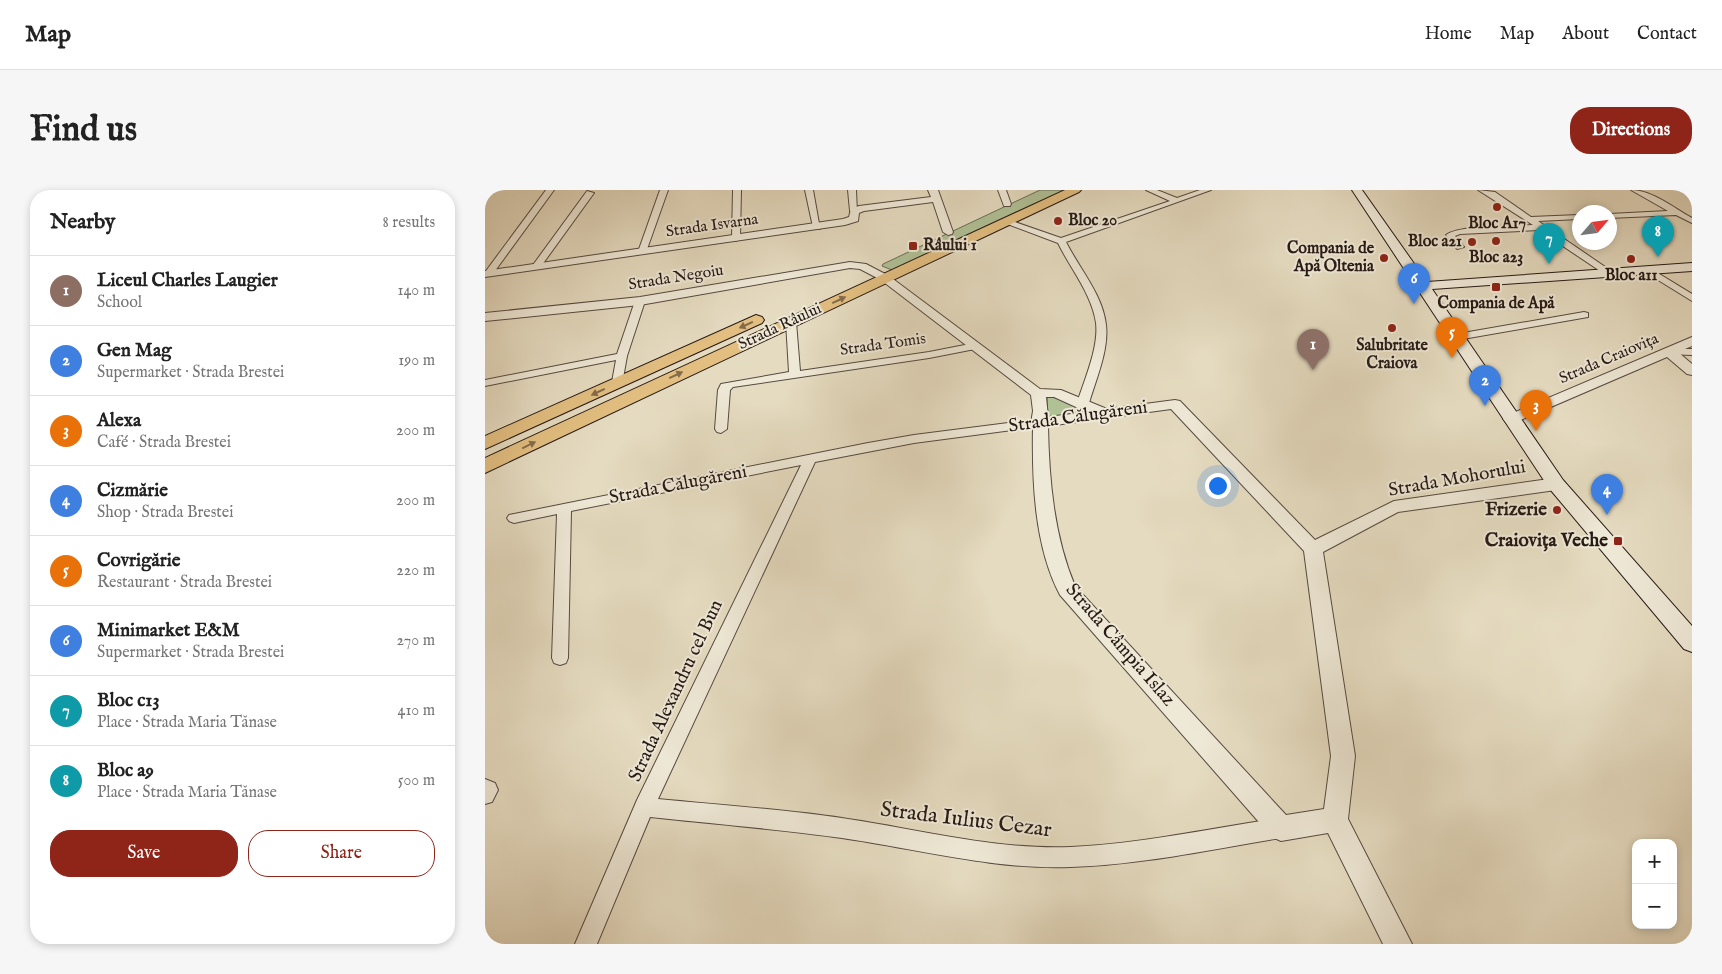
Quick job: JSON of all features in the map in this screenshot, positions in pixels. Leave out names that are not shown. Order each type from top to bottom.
[{"type":"main road","name":"Strada Râului","points":[[485,443],[618,382],[783,312],[1006,222],[1075,190]]},
{"type":"main road","points":[[1357,190],[1556,484],[1692,642]]},
{"type":"main road","points":[[1002,206],[1021,197]]},
{"type":"main road","points":[[933,239],[952,230]]},
{"type":"main road","points":[[1423,286],[1692,267]]},
{"type":"main road","name":"Strada Râului","points":[[807,297],[870,269],[886,270]]},
{"type":"main road","points":[[1453,284],[1439,288],[1436,292],[1453,318],[1454,331]]},
{"type":"main road","name":"Strada Râului","points":[[485,466],[783,312]]},
{"type":"street","points":[[486,275],[550,190]]},
{"type":"street","points":[[642,252],[664,190]]},
{"type":"street","points":[[737,190],[737,238]]},
{"type":"street","points":[[809,190],[817,227]]},
{"type":"street","points":[[852,190],[854,211]]},
{"type":"street","points":[[1002,206],[1003,190]]},
{"type":"street","points":[[1150,190],[1177,201]]},
{"type":"street","points":[[1006,222],[1061,241],[1207,190]]},
{"type":"street","points":[[1482,190],[1492,194],[1609,273]]},
{"type":"street","points":[[1635,190],[1692,221]]},
{"type":"street","points":[[536,268],[590,194]]},
{"type":"street","points":[[934,194],[952,230]]},
{"type":"street","name":"Strada Isvarna","points":[[486,275],[817,227],[850,221],[854,219],[854,211],[862,208],[934,194]]},
{"type":"street","points":[[1617,216],[1678,213]]},
{"type":"street","points":[[1530,219],[1572,217]]},
{"type":"street","points":[[1460,248],[1450,235],[1459,232],[1542,227]]},
{"type":"street","points":[[1061,241],[1098,313],[1101,327],[1083,403]]},
{"type":"street","name":"Strada Negoiu","points":[[485,317],[640,300],[857,264],[870,269]]},
{"type":"street","points":[[886,270],[975,346],[1037,393],[1056,393],[1103,413]]},
{"type":"street","points":[[1648,270],[1692,298]]},
{"type":"street","points":[[618,382],[622,356],[640,300]]},
{"type":"street","points":[[783,312],[795,374]]},
{"type":"street","points":[[1454,331],[1585,314]]},
{"type":"street","name":"Strada Craiovița","points":[[1511,420],[1692,342]]},
{"type":"street","name":"Strada Tomis","points":[[721,429],[725,386],[731,384],[929,355],[975,346]]},
{"type":"street","points":[[1670,352],[1692,352]]},
{"type":"street","points":[[1670,352],[1692,370]]},
{"type":"street","points":[[485,383],[622,356]]},
{"type":"street","name":"Strada Câmpia Islaz","points":[[1037,393],[1040,398],[1039,423],[1045,510],[1051,547],[1067,590],[1281,828]]},
{"type":"street","name":"Strada Călugăreni","points":[[514,518],[914,439],[1175,404],[1180,407],[1313,549]]},
{"type":"street","name":"Strada Alexandru cel Bun","points":[[586,944],[644,807],[810,459]]},
{"type":"street","name":"Strada Mohorului","points":[[1313,549],[1394,507],[1556,484]]},
{"type":"street","points":[[561,658],[564,507]]},
{"type":"street","points":[[1313,549],[1343,756],[1335,820],[1398,944]]},
{"type":"street","points":[[485,788],[488,790],[485,795]]},
{"type":"street","name":"Strada Iulius Cezar","points":[[644,807],[841,828],[966,849],[1024,856],[1071,857],[1131,851],[1281,828]]},
{"type":"street","points":[[1281,828],[1335,820]]},
{"type":"green space","points":[[1040,190],[1065,190],[892,270],[882,266],[883,264]]},
{"type":"green space","points":[[1054,395],[1085,409],[1086,412],[1083,414],[1048,418],[1047,398]]},
{"type":"place","name":"Bloc A17","points":[[1497,207]]},
{"type":"place","name":"Bloc 20","points":[[1058,221]]},
{"type":"place","name":"Bloc a23","points":[[1496,241]]},
{"type":"place","name":"Bloc a21","points":[[1472,242]]},
{"type":"place","name":"Râului 1","points":[[913,246]]},
{"type":"place","name":"Bloc a9","points":[[1658,257]]},
{"type":"place","name":"Compania de Apă Oltenia","points":[[1384,258]]},
{"type":"place","name":"Bloc a11","points":[[1631,259]]},
{"type":"place","name":"Bloc c13","points":[[1549,264]]},
{"type":"place","name":"Compania de Apă","points":[[1496,287]]},
{"type":"place","name":"Minimarket E&M","points":[[1414,304]]},
{"type":"place","name":"Salubritate Craiova","points":[[1392,328]]},
{"type":"place","name":"Covrigărie","points":[[1452,358]]},
{"type":"place","name":"Liceul Charles Laugier","points":[[1313,370]]},
{"type":"place","name":"Gen Mag","points":[[1485,406]]},
{"type":"place","name":"Alexa","points":[[1536,431]]},
{"type":"place","name":"Frizerie","points":[[1557,510]]},
{"type":"place","name":"Cizmărie","points":[[1607,515]]},
{"type":"place","name":"Craiovița Veche","points":[[1618,541]]}]
